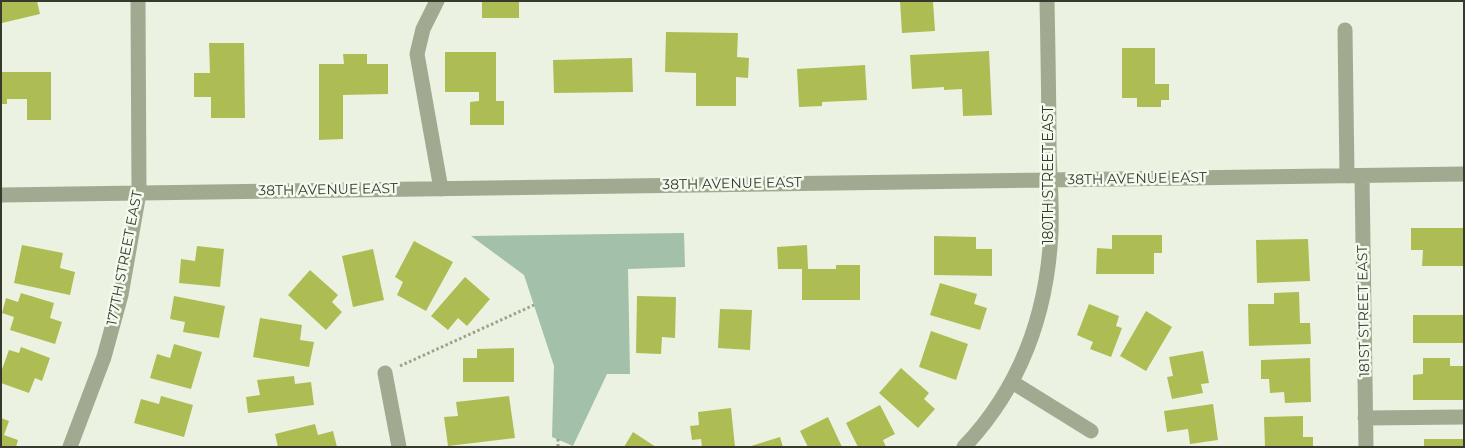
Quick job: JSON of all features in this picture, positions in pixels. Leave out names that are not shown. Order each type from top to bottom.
[{"type":"street","name":"177TH STREET EAST","points":[[70,447],[104,357],[121,295],[139,192],[138,1]]},
{"type":"street","points":[[437,1],[423,29],[417,54],[441,188]]},
{"type":"street","name":"180TH STREET EAST","points":[[964,447],[990,418],[1012,382],[1028,348],[1036,325],[1044,290],[1050,234],[1047,1]]},
{"type":"street","points":[[1345,30],[1346,176]]},
{"type":"street","name":"38TH AVENUE EAST","points":[[1,195],[1464,174]]},
{"type":"street","name":"181ST STREET EAST","points":[[1362,176],[1366,447]]},
{"type":"street","points":[[385,373],[399,447]]},
{"type":"street","points":[[1012,382],[1091,431]]},
{"type":"street","points":[[1366,418],[1464,417]]},
{"type":"path","points":[[385,373],[534,305]]},
{"type":"path","points":[[558,439],[558,447]]},
{"type":"green space","points":[[684,233],[685,267],[628,269],[630,374],[607,374],[573,446],[552,437],[554,366],[524,275],[471,236]]},
{"type":"building","points":[[1,1],[37,1],[40,14],[2,23]]},
{"type":"building","points":[[482,1],[519,1],[519,18],[482,18]]},
{"type":"building","points":[[900,1],[933,1],[935,31],[902,33]]},
{"type":"building","points":[[666,32],[738,33],[737,57],[749,58],[748,78],[736,77],[736,106],[696,106],[696,73],[665,72]]},
{"type":"building","points":[[209,43],[244,43],[245,118],[211,118],[211,97],[194,97],[194,73],[210,73]]},
{"type":"building","points":[[1122,48],[1155,48],[1155,84],[1169,84],[1169,100],[1161,100],[1161,107],[1137,107],[1137,98],[1122,98]]},
{"type":"building","points":[[989,51],[992,115],[963,116],[962,89],[944,90],[944,87],[912,89],[910,55]]},
{"type":"building","points":[[445,52],[496,52],[496,101],[504,101],[504,125],[470,125],[470,102],[479,101],[479,92],[445,92]]},
{"type":"building","points":[[343,54],[367,54],[367,64],[388,64],[388,94],[343,95],[343,139],[319,140],[319,64],[344,64]]},
{"type":"building","points":[[632,58],[633,92],[554,93],[553,60]]},
{"type":"building","points":[[865,65],[867,100],[822,102],[822,106],[799,107],[797,69]]},
{"type":"building","points":[[1,72],[51,72],[51,120],[27,120],[27,99],[7,99],[7,104],[1,104]]},
{"type":"building","points":[[1411,228],[1464,228],[1464,266],[1422,266],[1423,250],[1411,250]]},
{"type":"building","points":[[1112,235],[1162,235],[1162,253],[1154,253],[1154,274],[1096,274],[1097,248],[1112,249]]},
{"type":"building","points":[[934,236],[976,237],[976,249],[992,249],[992,276],[934,275]]},
{"type":"building","points":[[1308,239],[1310,281],[1257,283],[1256,240]]},
{"type":"building","points":[[414,241],[453,262],[426,311],[397,295],[403,282],[395,277]]},
{"type":"building","points":[[22,245],[63,253],[60,268],[75,272],[70,295],[14,283]]},
{"type":"building","points":[[807,245],[808,269],[836,269],[836,265],[860,265],[860,300],[802,300],[802,269],[778,269],[777,247]]},
{"type":"building","points":[[197,246],[224,249],[220,287],[179,283],[181,259],[195,261]]},
{"type":"building","points":[[373,249],[384,300],[353,307],[342,256]]},
{"type":"building","points":[[310,270],[338,295],[332,302],[342,312],[326,330],[288,295]]},
{"type":"building","points":[[465,277],[490,299],[467,326],[458,318],[448,330],[431,316]]},
{"type":"building","points":[[940,283],[977,294],[974,304],[987,308],[980,330],[930,315]]},
{"type":"building","points":[[1299,292],[1300,323],[1310,323],[1311,344],[1249,346],[1248,304],[1274,304],[1274,293]]},
{"type":"building","points":[[21,293],[54,303],[50,318],[62,322],[55,344],[10,330],[14,317],[2,313],[6,298],[18,302]]},
{"type":"building","points":[[174,296],[225,306],[219,338],[183,332],[185,322],[170,319]]},
{"type":"building","points":[[637,296],[676,297],[675,338],[662,337],[661,354],[636,353]]},
{"type":"building","points":[[1089,304],[1119,316],[1116,326],[1122,328],[1111,357],[1090,349],[1093,342],[1077,335]]},
{"type":"building","points":[[720,309],[752,310],[750,350],[718,348]]},
{"type":"building","points":[[1146,311],[1172,327],[1146,371],[1120,356]]},
{"type":"building","points":[[1413,315],[1464,315],[1464,343],[1413,343]]},
{"type":"building","points":[[260,318],[302,325],[300,340],[314,342],[309,367],[253,357]]},
{"type":"building","points":[[931,331],[968,344],[956,380],[919,367]]},
{"type":"building","points":[[174,344],[202,352],[191,389],[150,378],[157,354],[170,358]]},
{"type":"building","points":[[21,347],[50,358],[42,381],[35,378],[29,393],[1,383],[1,372],[9,350],[19,353]]},
{"type":"building","points":[[514,348],[514,382],[463,382],[463,358],[477,358],[477,349]]},
{"type":"building","points":[[1203,351],[1209,383],[1201,384],[1203,393],[1172,399],[1167,377],[1173,376],[1169,357]]},
{"type":"building","points":[[1310,358],[1311,402],[1285,403],[1284,392],[1270,393],[1269,379],[1261,379],[1261,360]]},
{"type":"building","points":[[1423,358],[1450,358],[1450,366],[1464,366],[1464,400],[1413,400],[1413,375],[1423,374]]},
{"type":"building","points":[[901,368],[929,393],[924,399],[935,409],[918,428],[879,393]]},
{"type":"building","points":[[294,376],[295,384],[311,382],[314,405],[248,413],[246,397],[260,395],[257,380]]},
{"type":"building","points":[[161,396],[193,405],[184,437],[134,423],[141,399],[159,404]]},
{"type":"building","points":[[509,396],[515,438],[448,446],[444,417],[458,416],[456,402]]},
{"type":"building","points":[[1213,404],[1218,440],[1190,444],[1188,429],[1167,432],[1164,411]]},
{"type":"building","points":[[880,405],[895,434],[883,440],[886,447],[858,447],[846,423]]},
{"type":"building","points":[[731,408],[735,447],[702,447],[701,439],[692,440],[690,426],[699,425],[698,412]]},
{"type":"building","points":[[1303,416],[1303,437],[1313,437],[1313,447],[1265,447],[1264,417]]},
{"type":"building","points":[[828,417],[842,447],[808,447],[800,431]]},
{"type":"building","points":[[1,418],[9,421],[4,435],[18,440],[16,447],[1,447]]},
{"type":"building","points":[[315,424],[318,435],[333,431],[337,447],[278,447],[275,434]]},
{"type":"building","points":[[633,432],[656,447],[624,447]]},
{"type":"building","points":[[780,437],[783,447],[751,447],[751,446]]},
{"type":"building","points":[[1424,439],[1464,439],[1464,447],[1424,447]]}]
